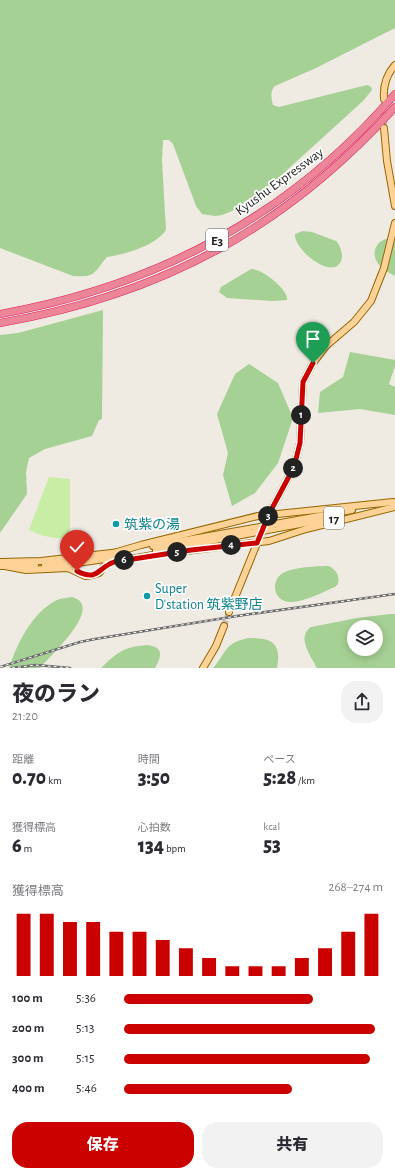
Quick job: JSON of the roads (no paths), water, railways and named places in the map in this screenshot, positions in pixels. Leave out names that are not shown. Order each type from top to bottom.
[{"type":"highway","name":"Kyushu Expressway","points":[[0,314],[59,302],[107,288],[162,267],[216,240],[283,197],[326,164],[357,135],[395,94]]},
{"type":"highway","name":"Kyushu Expressway","points":[[0,323],[60,310],[141,286],[192,263],[220,248],[264,221],[316,184],[363,141],[395,107]]},
{"type":"main road","points":[[384,99],[383,91],[385,81],[390,70],[395,66]]},
{"type":"main road","points":[[384,128],[395,206]]},
{"type":"main road","points":[[229,612],[269,514],[294,467],[300,443],[303,382],[313,363],[326,346],[354,322],[371,301],[384,268],[395,223]]},
{"type":"main road","points":[[117,552],[269,514],[394,504]]},
{"type":"main road","points":[[3,566],[26,570],[68,568],[86,576],[93,575],[99,573],[106,564],[114,562],[184,551],[269,541],[394,504]]},
{"type":"main road","name":"17","points":[[0,562],[41,561],[117,552],[274,527],[394,504]]},
{"type":"main road","name":"17","points":[[3,566],[77,563],[122,557],[253,530]]},
{"type":"main road","points":[[203,668],[216,646],[224,626]]},
{"type":"tunnel","points":[[384,103],[384,128]]},
{"type":"tunnel","points":[[224,626],[229,612]]},
{"type":"railway","points":[[0,667],[80,642],[95,639],[237,616],[395,594]]},
{"type":"railway","points":[[12,668],[36,665],[70,668]]},
{"type":"place","name":"筑紫の湯","points":[[116,524]]},
{"type":"place","name":"Super D'station 筑紫野店","points":[[147,596]]}]
